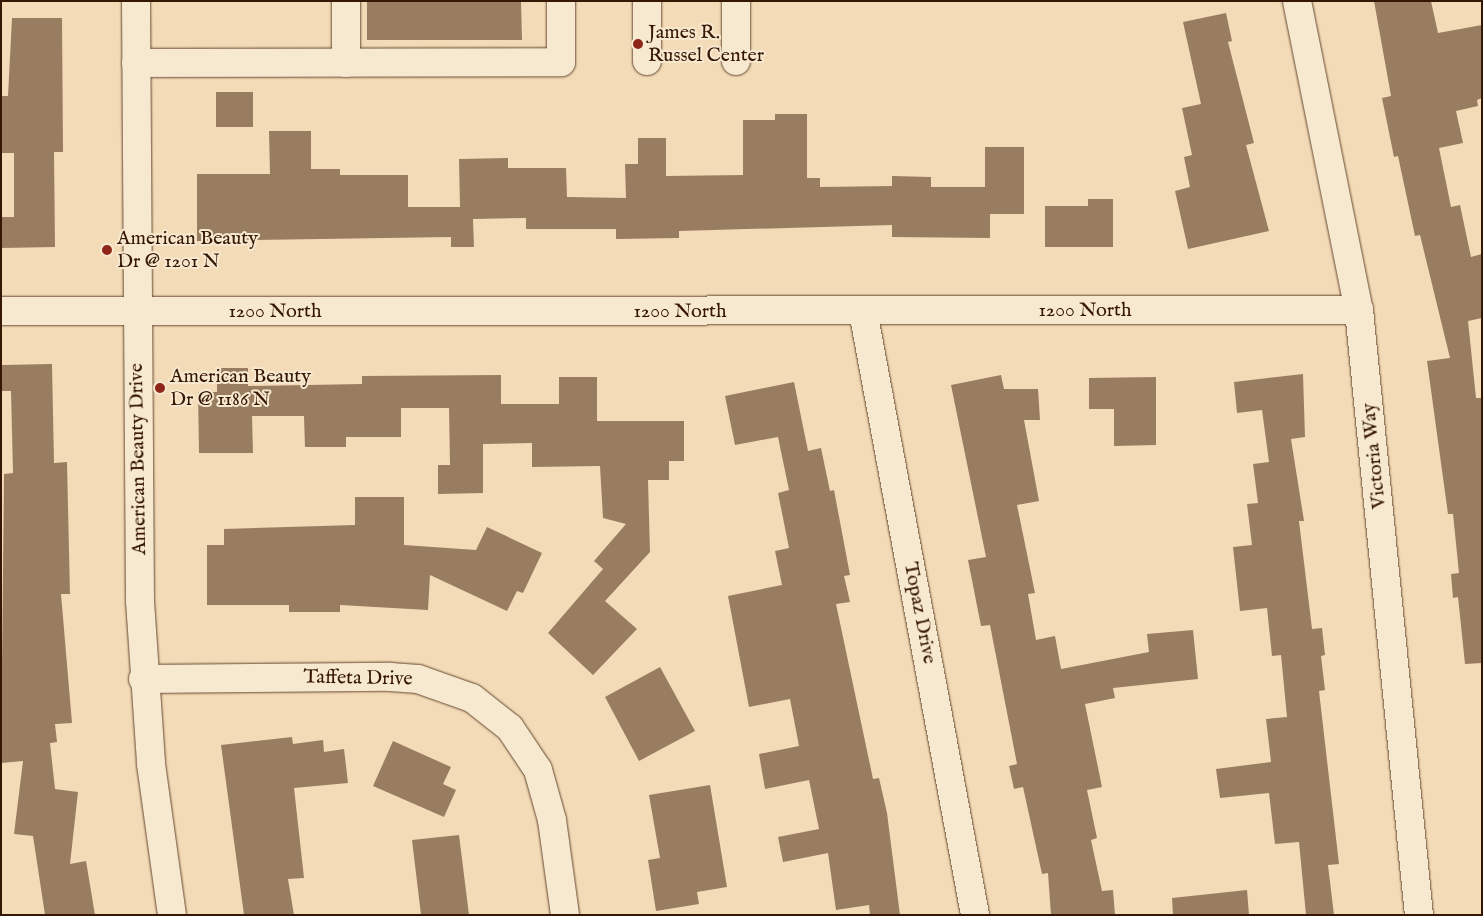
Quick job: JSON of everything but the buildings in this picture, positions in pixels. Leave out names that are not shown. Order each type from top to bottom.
[{"type":"street","name":"American Beauty Drive","points":[[136,1],[136,311],[143,679],[172,915]]},
{"type":"street","points":[[346,1],[346,63]]},
{"type":"street","points":[[136,63],[561,62],[561,1]]},
{"type":"street","points":[[647,61],[648,1]]},
{"type":"street","points":[[736,1],[736,61]]},
{"type":"street","name":"Victoria Way","points":[[1297,1],[1359,310],[1419,915]]},
{"type":"street","name":"1200 North","points":[[1,311],[1359,310]]},
{"type":"street","name":"Topaz Drive","points":[[863,311],[975,915]]},
{"type":"street","name":"Taffeta Drive","points":[[143,679],[390,677],[418,679],[472,698],[510,728],[538,770],[552,820],[565,915]]},
{"type":"place","name":"James R. Russel Center","points":[[638,44]]},
{"type":"place","name":"American Beauty Dr @ 1201 N","points":[[107,250]]},
{"type":"place","name":"American Beauty Dr @ 1186 N","points":[[160,388]]}]
